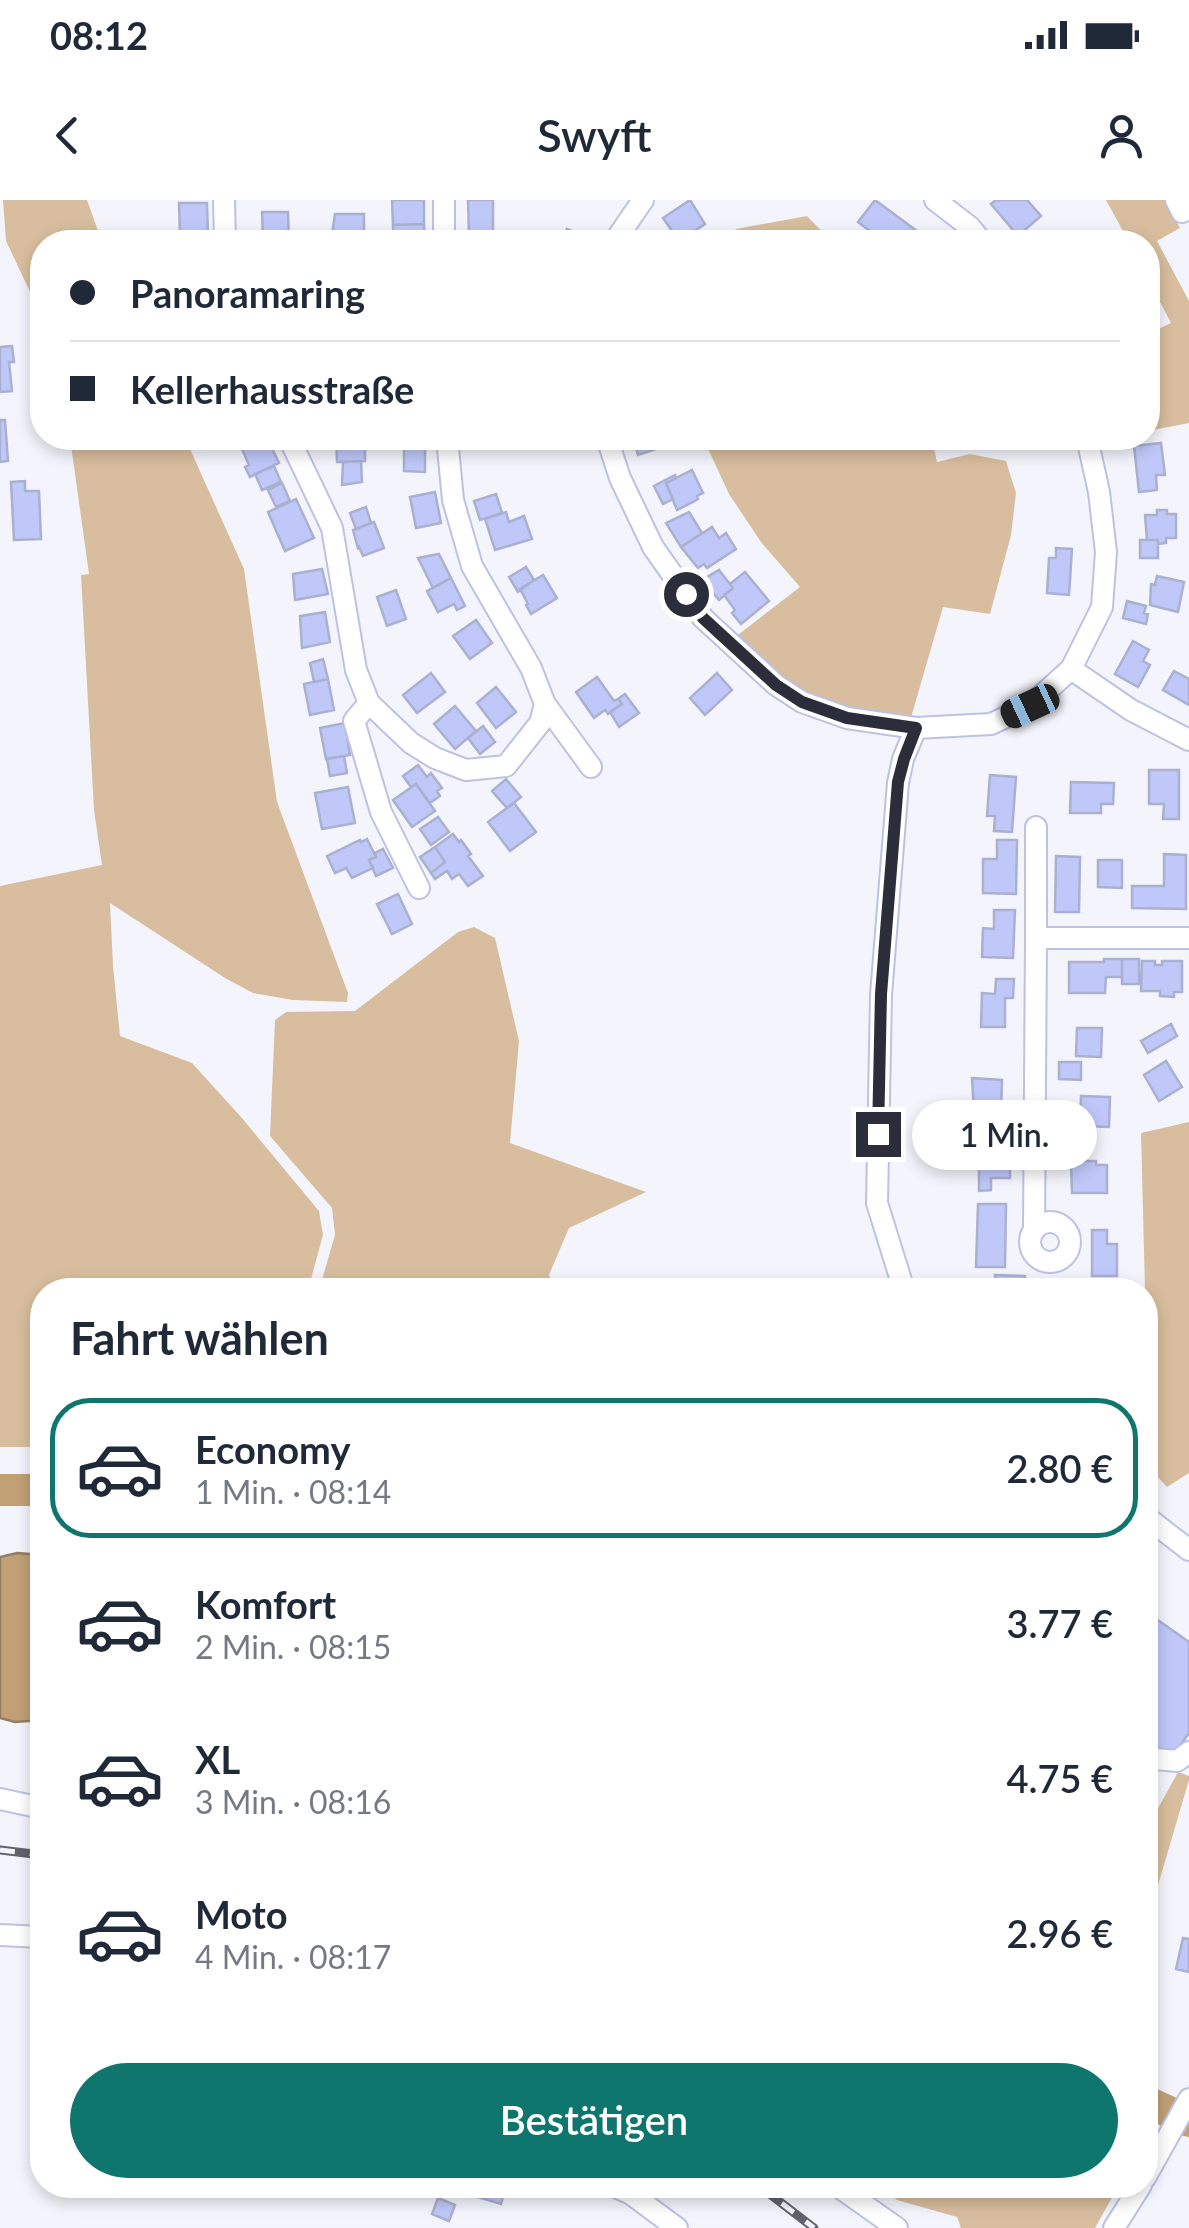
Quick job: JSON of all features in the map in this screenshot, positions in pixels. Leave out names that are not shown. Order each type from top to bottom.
[{"type":"street","points":[[224,200],[225,230]]},
{"type":"street","points":[[444,200],[444,230]]},
{"type":"street","points":[[622,230],[643,200]]},
{"type":"street","points":[[936,200],[972,230]]},
{"type":"street","points":[[1176,200],[1182,212],[1189,209]]},
{"type":"street","points":[[295,450],[332,528],[356,670],[370,703],[411,743],[466,770],[506,766],[540,723],[546,704]]},
{"type":"street","points":[[448,450],[454,500],[472,566],[531,668],[546,704],[591,767]]},
{"type":"street","points":[[611,450],[653,547],[703,618],[776,685],[802,702],[847,718],[916,728],[991,724],[1030,706],[1070,669],[1102,607],[1106,552],[1090,450]]},
{"type":"street","points":[[1070,669],[1131,710],[1189,740]]},
{"type":"street","points":[[370,703],[354,722],[381,812],[419,888]]},
{"type":"street","points":[[900,1278],[877,1203],[880,1014],[898,782],[916,728]]},
{"type":"street","points":[[1034,1231],[1036,826]]},
{"type":"street","points":[[1036,938],[1189,938]]},
{"type":"street","points":[[1158,1526],[1189,1550]]},
{"type":"street","points":[[1158,1760],[1176,1762],[1189,1752]]},
{"type":"street","points":[[0,1799],[30,1805]]},
{"type":"street","points":[[0,1935],[30,1936]]},
{"type":"street","points":[[1158,2155],[1189,2098]]},
{"type":"street","points":[[636,2198],[677,2228]]},
{"type":"street","points":[[854,2198],[897,2228]]},
{"type":"street","points":[[1114,2228],[1132,2198]]},
{"type":"shaded area","points":[[3,200],[87,200],[98,230],[30,230],[30,292],[6,241]]},
{"type":"shaded area","points":[[1106,200],[1165,200],[1180,228],[1160,239],[1160,230],[1122,230]]},
{"type":"shaded area","points":[[807,216],[820,230],[735,230]]},
{"type":"shaded area","points":[[1160,247],[1189,301],[1189,423],[1160,429],[1160,328],[1171,323],[1160,302]]},
{"type":"shaded area","points":[[72,450],[190,450],[244,569],[277,802],[348,993],[347,1002],[293,1000],[253,993],[110,903],[120,1036],[192,1063],[319,1211],[323,1235],[311,1278],[30,1278],[30,1447],[0,1447],[0,886],[102,865],[94,810],[81,575],[89,574]]},
{"type":"shaded area","points":[[709,450],[934,450],[937,462],[970,454],[1006,461],[1016,493],[1011,535],[990,614],[943,607],[910,721],[828,702],[797,689],[776,676],[734,638],[800,587],[761,542],[729,494]]},
{"type":"shaded area","points":[[474,927],[495,938],[519,1041],[510,1143],[646,1192],[569,1228],[550,1278],[322,1278],[335,1235],[332,1208],[270,1136],[275,1020],[286,1012],[355,1011],[458,932]]},
{"type":"shaded area","points":[[1189,1122],[1189,1473],[1167,1487],[1158,1477],[1158,1278],[1145,1278],[1141,1133]]},
{"type":"shaded area","points":[[30,1554],[30,1721],[0,1718],[0,1557]]},
{"type":"shaded area","points":[[1178,1772],[1189,1776],[1158,1885],[1158,1808]]},
{"type":"shaded area","points":[[894,2198],[1112,2198],[1095,2228],[961,2228],[957,2217]]},
{"type":"building","points":[[392,200],[424,200],[424,224],[393,225]]},
{"type":"building","points":[[468,200],[493,200],[493,230],[469,230]]},
{"type":"building","points":[[690,200],[705,224],[696,230],[671,230],[663,218]]},
{"type":"building","points":[[875,200],[916,230],[868,230],[858,222]]},
{"type":"building","points":[[996,200],[1027,200],[1041,216],[1025,230],[1013,230],[991,204]]},
{"type":"building","points":[[179,203],[207,203],[208,230],[180,230]]},
{"type":"building","points":[[262,212],[288,212],[289,230],[263,230]]},
{"type":"building","points":[[335,214],[364,214],[364,230],[333,230]]},
{"type":"building","points":[[424,224],[424,230],[393,230],[393,225]]},
{"type":"building","points":[[12,346],[12,391],[0,392],[0,347]]},
{"type":"building","points":[[0,420],[5,420],[8,461],[0,462]]},
{"type":"building","points":[[1160,443],[1165,475],[1156,475],[1157,490],[1139,492],[1134,450],[1160,450]]},
{"type":"building","points":[[242,450],[273,450],[279,463],[250,477],[245,467],[249,465]]},
{"type":"building","points":[[336,450],[365,450],[365,461],[337,462]]},
{"type":"building","points":[[404,450],[425,450],[425,472],[404,471]]},
{"type":"building","points":[[361,461],[362,482],[342,485],[343,462]]},
{"type":"building","points":[[274,466],[281,482],[262,490],[255,474]]},
{"type":"building","points":[[692,470],[703,493],[677,510],[666,483]]},
{"type":"building","points":[[675,475],[666,483],[673,499],[663,504],[654,486]]},
{"type":"building","points":[[25,481],[25,491],[39,491],[41,539],[14,540],[11,482]]},
{"type":"building","points":[[282,483],[290,501],[276,507],[268,490]]},
{"type":"building","points":[[435,492],[441,523],[416,528],[410,497]]},
{"type":"building","points":[[496,494],[502,513],[480,520],[474,501]]},
{"type":"building","points":[[296,499],[314,538],[285,551],[268,512]]},
{"type":"building","points":[[366,507],[371,523],[356,529],[350,513]]},
{"type":"building","points":[[1157,510],[1176,514],[1176,538],[1166,538],[1166,543],[1147,540],[1145,515],[1157,515]]},
{"type":"building","points":[[506,512],[509,522],[524,516],[532,539],[495,550],[485,519]]},
{"type":"building","points":[[689,512],[702,533],[681,547],[666,523]]},
{"type":"building","points":[[374,522],[384,548],[363,556],[353,530]]},
{"type":"building","points":[[712,527],[719,538],[726,533],[736,549],[707,568],[704,564],[698,568],[681,547]]},
{"type":"building","points":[[1140,540],[1158,540],[1158,558],[1140,558]]},
{"type":"building","points":[[1056,548],[1072,549],[1069,595],[1047,593],[1049,558],[1056,558]]},
{"type":"building","points":[[439,554],[451,578],[433,588],[418,558]]},
{"type":"building","points":[[526,567],[534,580],[518,592],[509,577]]},
{"type":"building","points":[[322,569],[328,594],[295,600],[293,574]]},
{"type":"building","points":[[719,570],[733,588],[719,600],[702,580]]},
{"type":"building","points":[[745,572],[769,601],[741,624],[724,595]]},
{"type":"building","points":[[543,575],[557,598],[531,614],[520,589]]},
{"type":"building","points":[[1157,576],[1184,582],[1178,612],[1150,605],[1151,584],[1155,585]]},
{"type":"building","points":[[451,578],[465,606],[457,610],[454,604],[438,612],[427,591]]},
{"type":"building","points":[[396,590],[406,619],[387,626],[377,597]]},
{"type":"building","points":[[1127,601],[1146,606],[1146,624],[1123,618]]},
{"type":"building","points":[[325,612],[330,642],[302,648],[300,616]]},
{"type":"building","points":[[476,620],[492,643],[470,659],[453,636]]},
{"type":"building","points":[[1133,641],[1149,650],[1143,661],[1150,665],[1138,687],[1115,674]]},
{"type":"building","points":[[323,659],[328,679],[314,682],[310,663]]},
{"type":"building","points":[[1174,671],[1189,679],[1189,705],[1163,690]]},
{"type":"building","points":[[431,673],[445,692],[417,713],[403,695]]},
{"type":"building","points":[[717,673],[732,690],[705,715],[690,698]]},
{"type":"building","points":[[597,677],[614,701],[618,699],[622,704],[594,718],[576,692]]},
{"type":"building","points":[[328,679],[334,710],[310,715],[304,684]]},
{"type":"building","points":[[496,687],[516,712],[496,728],[477,703]]},
{"type":"building","points":[[625,694],[639,713],[619,727],[610,712],[622,704],[618,699]]},
{"type":"building","points":[[455,706],[476,731],[455,749],[434,724]]},
{"type":"building","points":[[345,723],[350,755],[326,759],[320,728]]},
{"type":"building","points":[[483,726],[495,742],[480,754],[468,738]]},
{"type":"building","points":[[344,756],[347,773],[330,776],[327,759]]},
{"type":"building","points":[[418,765],[427,777],[431,773],[442,788],[437,791],[440,796],[430,803],[416,784],[411,787],[403,776]]},
{"type":"building","points":[[1149,770],[1179,770],[1179,819],[1163,819],[1164,804],[1149,804]]},
{"type":"building","points":[[990,775],[1016,777],[1012,832],[994,831],[995,816],[987,816]]},
{"type":"building","points":[[506,779],[521,797],[507,808],[492,791]]},
{"type":"building","points":[[1071,782],[1114,783],[1113,804],[1101,804],[1101,813],[1070,813]]},
{"type":"building","points":[[416,784],[435,811],[412,827],[393,800]]},
{"type":"building","points":[[348,787],[355,823],[322,829],[315,793]]},
{"type":"building","points":[[514,803],[536,832],[510,851],[488,822]]},
{"type":"building","points":[[438,817],[449,832],[431,845],[420,829]]},
{"type":"building","points":[[453,834],[471,854],[468,856],[483,876],[468,886],[459,874],[452,879],[447,871],[435,879],[431,873],[445,862],[435,847]]},
{"type":"building","points":[[367,839],[376,857],[369,860],[373,868],[352,878],[346,868],[335,873],[327,856]]},
{"type":"building","points":[[997,840],[1017,840],[1016,894],[983,893],[983,859],[997,859]]},
{"type":"building","points":[[435,847],[445,862],[431,873],[420,857]]},
{"type":"building","points":[[383,849],[393,868],[376,876],[369,860]]},
{"type":"building","points":[[1164,854],[1186,855],[1186,909],[1132,908],[1132,886],[1164,886]]},
{"type":"building","points":[[1056,856],[1080,857],[1079,912],[1055,912]]},
{"type":"building","points":[[1098,860],[1122,860],[1122,888],[1098,887]]},
{"type":"building","points":[[398,894],[412,924],[392,934],[377,904]]},
{"type":"building","points":[[994,910],[1015,910],[1013,958],[982,957],[983,928],[994,929]]},
{"type":"building","points":[[1122,959],[1122,977],[1106,977],[1105,993],[1069,993],[1069,962]]},
{"type":"building","points":[[1122,959],[1139,959],[1139,984],[1122,984]]},
{"type":"building","points":[[1142,961],[1162,965],[1162,961],[1182,961],[1182,992],[1174,992],[1174,997],[1160,996],[1160,991],[1141,991]]},
{"type":"building","points":[[996,979],[1014,979],[1013,998],[1005,998],[1005,1027],[981,1027],[982,993],[995,994]]},
{"type":"building","points":[[1171,1024],[1177,1036],[1148,1053],[1141,1041]]},
{"type":"building","points":[[1077,1028],[1102,1028],[1101,1057],[1076,1056]]},
{"type":"building","points":[[1166,1061],[1182,1087],[1159,1101],[1144,1075]]},
{"type":"building","points":[[1059,1062],[1081,1062],[1081,1080],[1059,1079]]},
{"type":"building","points":[[972,1078],[1002,1080],[1001,1111],[1010,1115],[1004,1123],[990,1114],[974,1112]]},
{"type":"building","points":[[1081,1096],[1110,1097],[1109,1127],[1080,1126]]},
{"type":"building","points":[[1010,1147],[1010,1178],[991,1178],[991,1190],[979,1191],[979,1148]]},
{"type":"building","points":[[1071,1161],[1107,1165],[1107,1193],[1072,1193]]},
{"type":"building","points":[[978,1204],[1006,1204],[1005,1267],[976,1267]]},
{"type":"building","points":[[1092,1230],[1107,1230],[1107,1244],[1117,1244],[1117,1276],[1092,1276]]},
{"type":"building","points":[[995,1275],[1025,1276],[1025,1278]]},
{"type":"building","points":[[1158,1620],[1189,1642],[1189,1733],[1172,1757],[1158,1747]]},
{"type":"building","points":[[1183,1938],[1189,1939],[1189,1972],[1176,1969]]},
{"type":"building","points":[[438,2198],[455,2205],[449,2221],[432,2214]]},
{"type":"building","points":[[481,2198],[503,2198],[501,2204]]},
{"type":"waterway","points":[[0,1490],[30,1490]]},
{"type":"waterway","points":[[1158,2107],[1189,2121]]},
{"type":"railway","points":[[0,1850],[30,1854]]},
{"type":"railway","points":[[775,2198],[814,2228]]},
{"type":"route","points":[[686,594],[703,618],[776,685],[802,702],[847,718],[916,728],[898,782],[881,994],[878,1134]]}]
